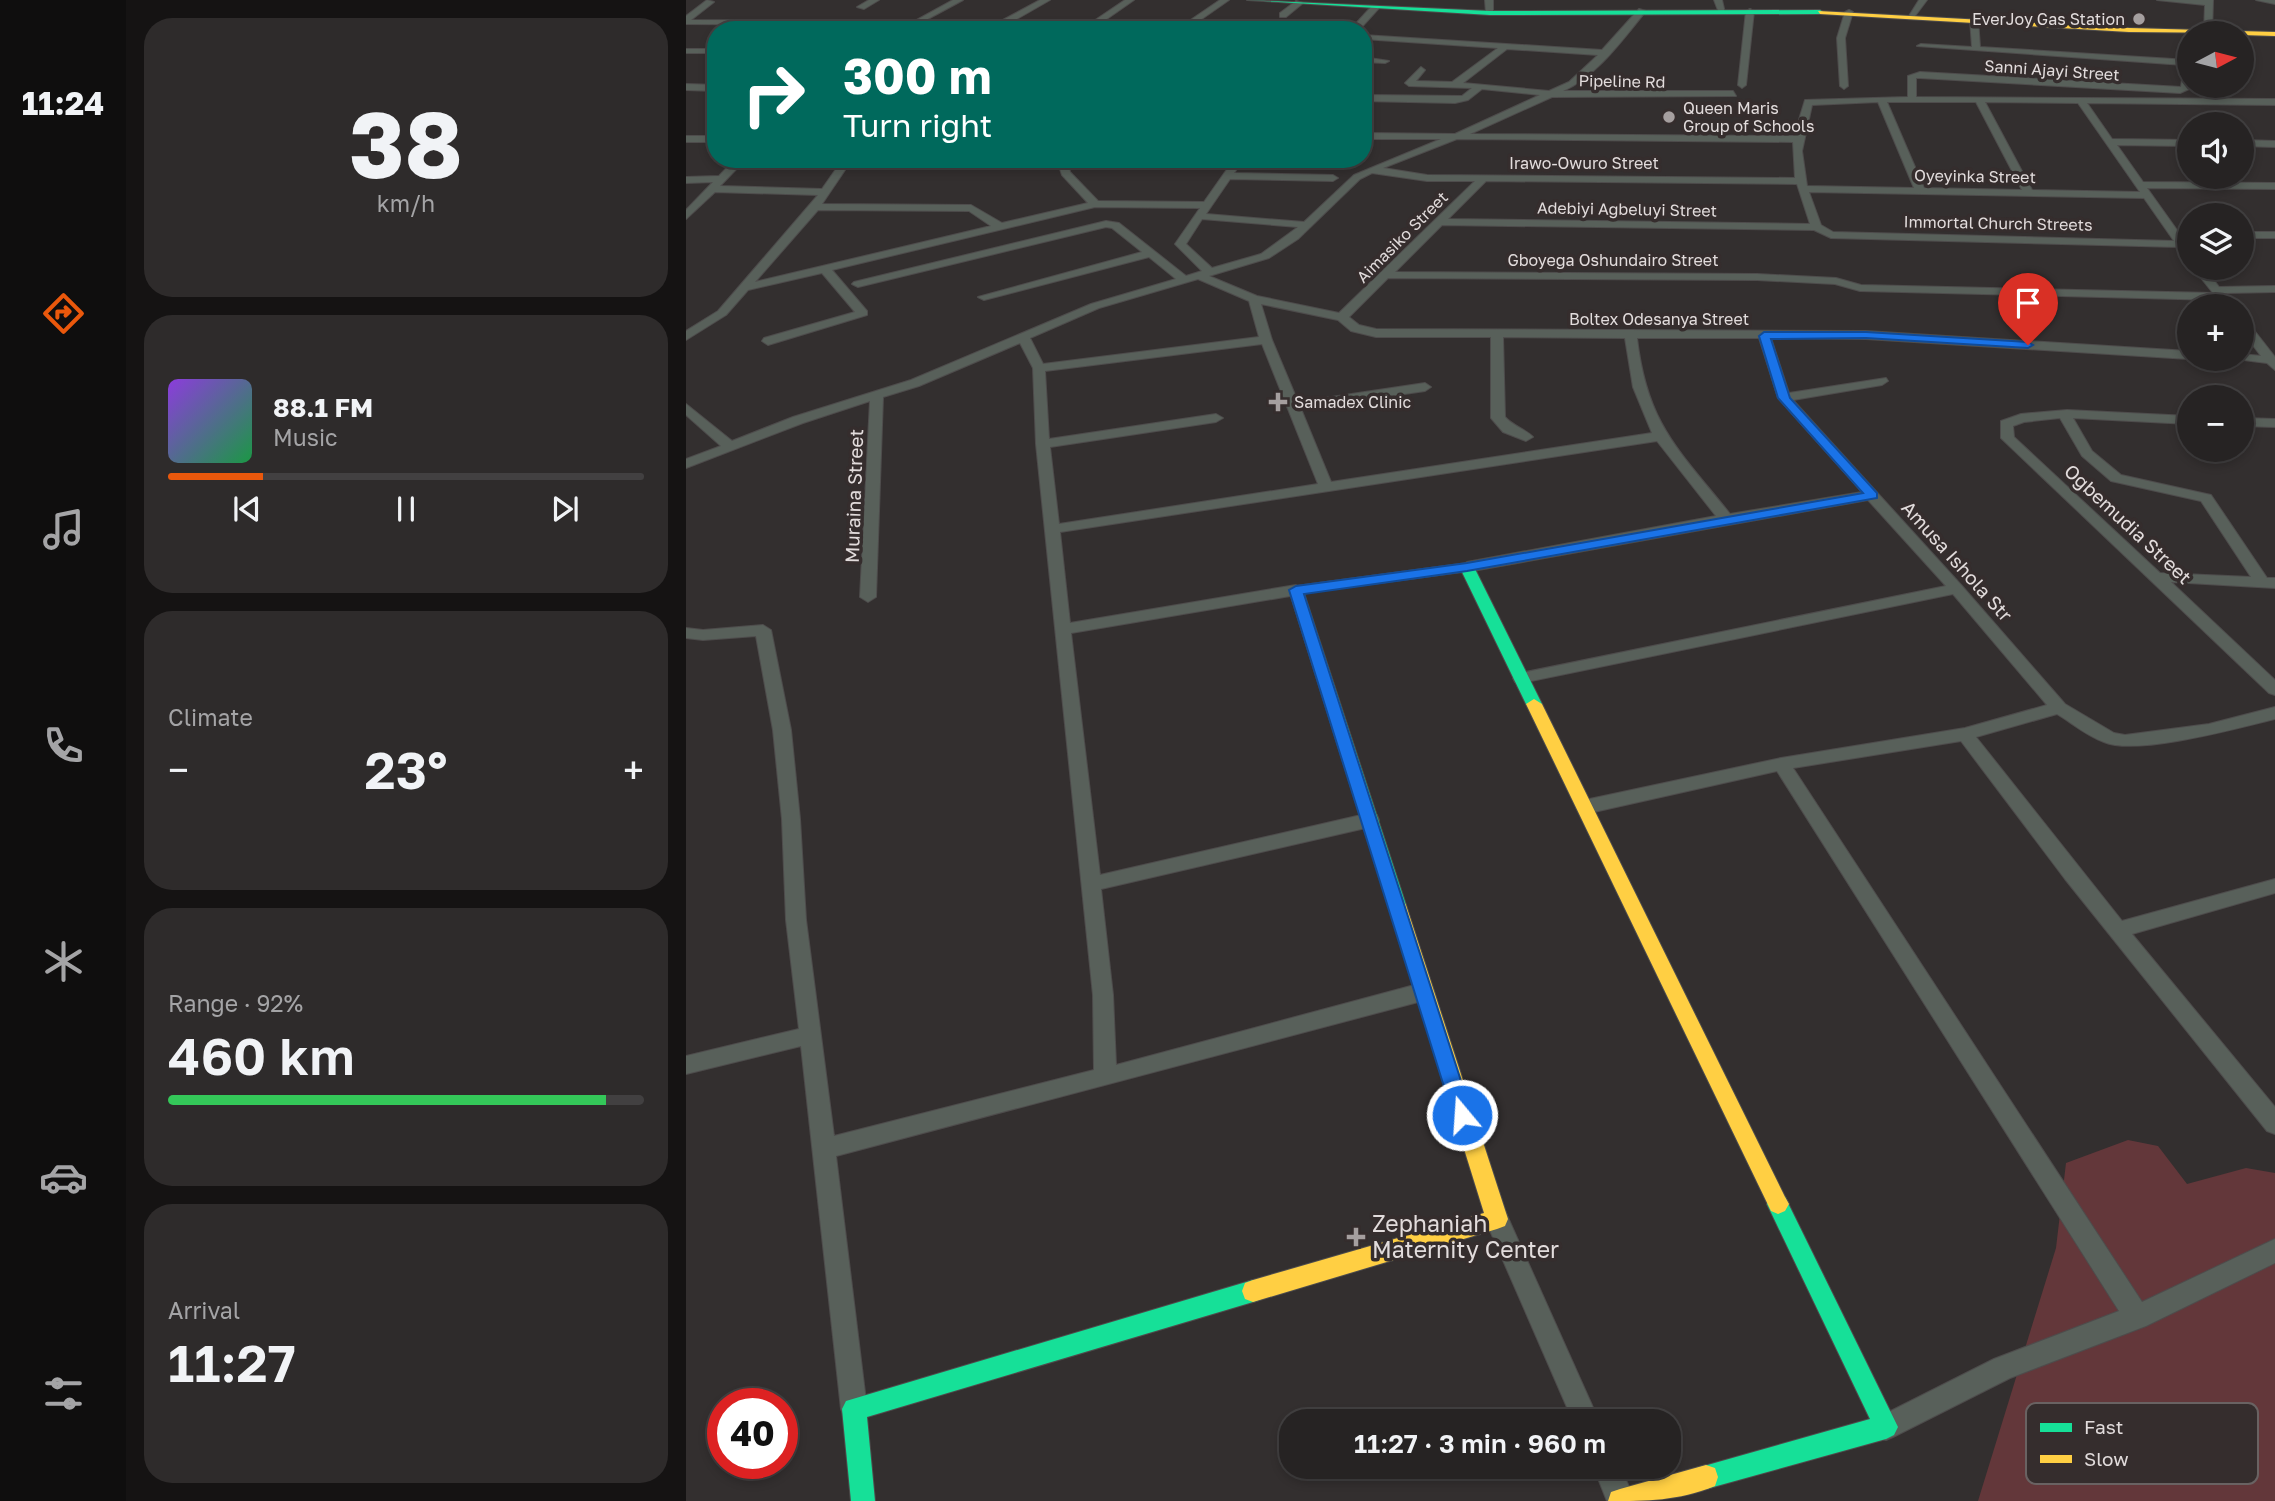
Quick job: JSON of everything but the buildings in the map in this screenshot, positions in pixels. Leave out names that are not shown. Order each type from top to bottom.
[{"type":"street","points":[[861,7],[875,0]]},
{"type":"street","points":[[918,21],[959,0]]},
{"type":"street","points":[[1007,21],[1046,0]]},
{"type":"street","points":[[1099,21],[1130,0]]},
{"type":"street","points":[[1194,21],[1225,0]]},
{"type":"street","points":[[1250,0],[1375,8],[1490,6],[1642,11],[1720,6],[1750,10],[1912,14],[2177,32]]},
{"type":"street","points":[[1912,14],[1923,0]]},
{"type":"street","points":[[2161,0],[2209,2],[2208,21]]},
{"type":"street","points":[[2260,0],[2275,2]]},
{"type":"street","points":[[686,21],[710,2]]},
{"type":"street","points":[[1283,15],[1304,2]]},
{"type":"street","points":[[1363,21],[1375,8]]},
{"type":"street","points":[[772,21],[787,10]]},
{"type":"street","points":[[1742,85],[1750,10]]},
{"type":"street","points":[[686,464],[728,445],[915,383],[1095,306],[1265,256],[1307,225],[1357,177],[1552,94],[1585,75],[1642,11]]},
{"type":"street","points":[[1844,86],[1841,38],[1849,12]]},
{"type":"street","points":[[1974,19],[1976,49]]},
{"type":"street","points":[[686,21],[707,21]]},
{"type":"street","points":[[2254,34],[2275,34]]},
{"type":"street","points":[[1372,38],[1605,54]]},
{"type":"street","points":[[1454,85],[1506,46]]},
{"type":"street","points":[[1921,46],[2177,61]]},
{"type":"street","points":[[686,51],[707,51]]},
{"type":"street","points":[[1372,60],[1385,61]]},
{"type":"street","name":"Pipeline Rd","points":[[1421,70],[1409,83],[1480,86],[1552,94],[1733,94]]},
{"type":"street","name":"Sanni Ajayi Street","points":[[1912,98],[1914,75],[2146,90],[2177,89]]},
{"type":"street","points":[[1372,98],[1455,100],[1465,97],[1480,86]]},
{"type":"street","points":[[686,87],[707,88]]},
{"type":"street","points":[[2080,100],[2146,90]]},
{"type":"street","points":[[1816,227],[1800,185],[1797,139],[1808,102],[1912,98],[2275,102]]},
{"type":"street","points":[[1881,99],[1920,191]]},
{"type":"street","points":[[1979,99],[2029,193]]},
{"type":"street","points":[[2080,100],[2140,185],[2177,232]]},
{"type":"street","points":[[1372,136],[1797,139]]},
{"type":"street","points":[[686,139],[707,139]]},
{"type":"street","points":[[2109,142],[2177,143]]},
{"type":"street","points":[[2254,143],[2275,144]]},
{"type":"street","points":[[686,216],[732,168]]},
{"type":"street","points":[[686,336],[722,313],[815,207],[842,168]]},
{"type":"street","points":[[1064,168],[1065,173],[1095,204]]},
{"type":"street","points":[[1199,216],[1231,168]]},
{"type":"street","name":"Irawo-Owuro Street","points":[[1370,170],[1427,178],[1800,185]]},
{"type":"street","points":[[1225,176],[1334,178]]},
{"type":"street","name":"Aimasiko Street","points":[[1342,317],[1390,275],[1438,222],[1484,178]]},
{"type":"street","points":[[686,180],[722,179]]},
{"type":"street","name":"Oyeyinka Street","points":[[1800,185],[1920,191],[2148,195]]},
{"type":"street","points":[[2140,185],[2275,186]]},
{"type":"street","points":[[712,189],[826,192]]},
{"type":"street","points":[[744,288],[1095,204],[1208,205]]},
{"type":"street","points":[[815,207],[971,208],[999,226]]},
{"type":"street","points":[[1199,216],[1307,225]]},
{"type":"street","name":"Boltex Odesanya Street","points":[[1199,216],[1180,246],[1206,274],[1254,299],[1342,317],[1355,328],[1376,333],[1866,335],[2177,354]]},
{"type":"street","name":"Adebiyi Agbeluyi Street","points":[[1438,222],[1816,227]]},
{"type":"street","points":[[858,284],[1106,224],[1115,225],[1147,254],[1184,280]]},
{"type":"street","name":"Immortal Church Streets","points":[[1816,227],[1831,235],[2177,238]]},
{"type":"street","points":[[2254,235],[2275,235]]},
{"type":"street","points":[[984,297],[1147,254]]},
{"type":"street","points":[[768,341],[863,313],[825,269]]},
{"type":"street","name":"Gboyega Oshundairo Street","points":[[1390,275],[1757,277],[1836,281],[1860,288],[2177,297]]},
{"type":"street","name":"Gboyega Oshundairo Street","points":[[2245,294],[2275,289]]},
{"type":"street","points":[[1254,299],[1265,340],[1295,406],[1326,486]]},
{"type":"street","points":[[1497,334],[1498,418],[1508,429],[1525,437]]},
{"type":"street","points":[[1630,334],[1634,370],[1645,412],[1660,436],[1726,519]]},
{"type":"street","name":"Amusa Ishola Str","points":[[1764,336],[1784,398],[1957,589],[2059,708],[2109,738],[2125,741],[2210,730],[2275,713]]},
{"type":"street","points":[[1023,337],[1039,368],[1043,444],[1103,995],[1105,1077]]},
{"type":"street","points":[[2254,337],[2271,356]]},
{"type":"street","points":[[1039,368],[1265,340]]},
{"type":"street","points":[[1784,398],[1882,381]]},
{"type":"street","points":[[1295,406],[1425,387]]},
{"type":"street","name":"Muraina Street","points":[[869,597],[877,396]]},
{"type":"street","points":[[686,408],[728,445]]},
{"type":"street","points":[[2064,414],[2177,419]]},
{"type":"street","points":[[2064,414],[2087,453],[2116,478],[2206,498],[2269,583]]},
{"type":"street","name":"Ogbemudia Street","points":[[2064,414],[2021,417],[2006,424],[2008,438],[2275,689]]},
{"type":"street","points":[[1043,444],[1216,418]]},
{"type":"street","points":[[2254,422],[2275,423]]},
{"type":"street","points":[[1053,529],[1660,436]]},
{"type":"street","points":[[1063,629],[1296,590],[1467,567],[1872,495]]},
{"type":"street","points":[[1467,567],[1886,1426]]},
{"type":"street","points":[[2155,577],[2269,583]]},
{"type":"street","points":[[1521,678],[1957,589]]},
{"type":"street","points":[[1296,590],[1422,992],[1497,1219],[1581,1409]]},
{"type":"street","points":[[686,633],[703,635],[762,630],[782,730],[791,819],[796,920],[863,1501]]},
{"type":"street","points":[[1585,807],[1781,764],[1965,734],[2059,708]]},
{"type":"street","points":[[1965,734],[2117,930],[2275,1125]]},
{"type":"street","points":[[1781,764],[2137,1317]]},
{"type":"street","points":[[1092,884],[1370,820]]},
{"type":"street","points":[[2117,930],[2275,886]]},
{"type":"street","points":[[824,1149],[1422,992]]},
{"type":"street","points":[[686,1065],[811,1035]]},
{"type":"street","points":[[854,1409],[1497,1219]]},
{"type":"street","points":[[1611,1479],[1620,1501],[1886,1426],[2003,1368],[2137,1317],[2275,1251]]},
{"type":"shaded area","points":[[2128,1140],[2158,1146],[2187,1184],[2246,1168],[2275,1173],[2275,1501],[1978,1501],[2056,1248],[2066,1163]]},
{"type":"traffic: fast","points":[[1250,0],[1490,13],[1820,12]]},
{"type":"traffic: fast","points":[[1397,905],[1296,590],[1467,567],[1534,704]]},
{"type":"traffic: fast","points":[[1706,1477],[1886,1427],[1778,1204]]},
{"type":"traffic: fast","points":[[863,1501],[854,1409],[1253,1291]]},
{"type":"traffic: slow","points":[[1820,12],[2129,30],[2275,34]]},
{"type":"traffic: slow","points":[[1534,704],[1778,1204]]},
{"type":"traffic: slow","points":[[1253,1291],[1497,1219],[1397,905]]},
{"type":"traffic: slow","points":[[1620,1501],[1706,1477]]},
{"type":"place","name":"EverJoy Gas Station","points":[[2139,19]]},
{"type":"place","name":"Queen Maris Group of Schools","points":[[1669,117]]},
{"type":"place","name":"Samadex Clinic","points":[[1278,402]]},
{"type":"place","name":"Zephaniah Maternity Center","points":[[1356,1237]]},
{"type":"route","points":[[1462,1115],[1296,590],[1467,567],[1872,495],[1784,398],[1764,336],[1866,335],[2028,345]]}]
